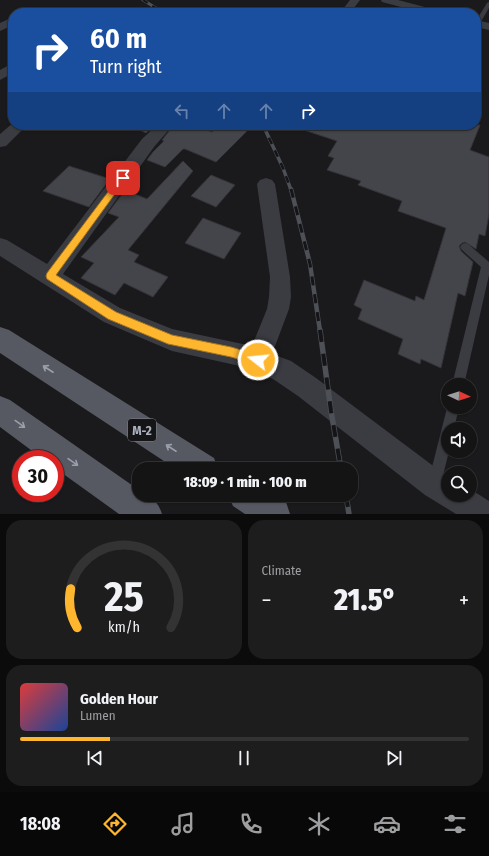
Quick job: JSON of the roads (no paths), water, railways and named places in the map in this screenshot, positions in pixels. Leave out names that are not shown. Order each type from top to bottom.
[{"type":"main road","name":"M-2","points":[[0,339],[192,462]]},
{"type":"main road","points":[[0,410],[146,514]]},
{"type":"main road","points":[[255,502],[274,514]]},
{"type":"street","points":[[349,8],[355,0]]},
{"type":"street","points":[[386,0],[417,8]]},
{"type":"street","points":[[0,142],[14,130]]},
{"type":"street","points":[[50,276],[148,143],[161,130]]},
{"type":"street","points":[[258,360],[278,309],[280,297],[280,277],[266,184]]},
{"type":"street","points":[[0,246],[112,315],[166,338],[258,360],[282,370],[307,387],[441,488]]},
{"type":"street","points":[[463,502],[483,514]]},
{"type":"lane","points":[[481,17],[489,4],[487,0]]},
{"type":"lane","points":[[460,378],[486,266],[465,247]]},
{"type":"lane","points":[[447,466],[452,414]]},
{"type":"railway","points":[[143,0],[156,8]]},
{"type":"railway","points":[[265,130],[283,168],[291,190]]},
{"type":"railway","points":[[291,189],[310,264],[320,331]]},
{"type":"railway","points":[[320,330],[340,462]]},
{"type":"railway","points":[[347,502],[349,514]]}]
